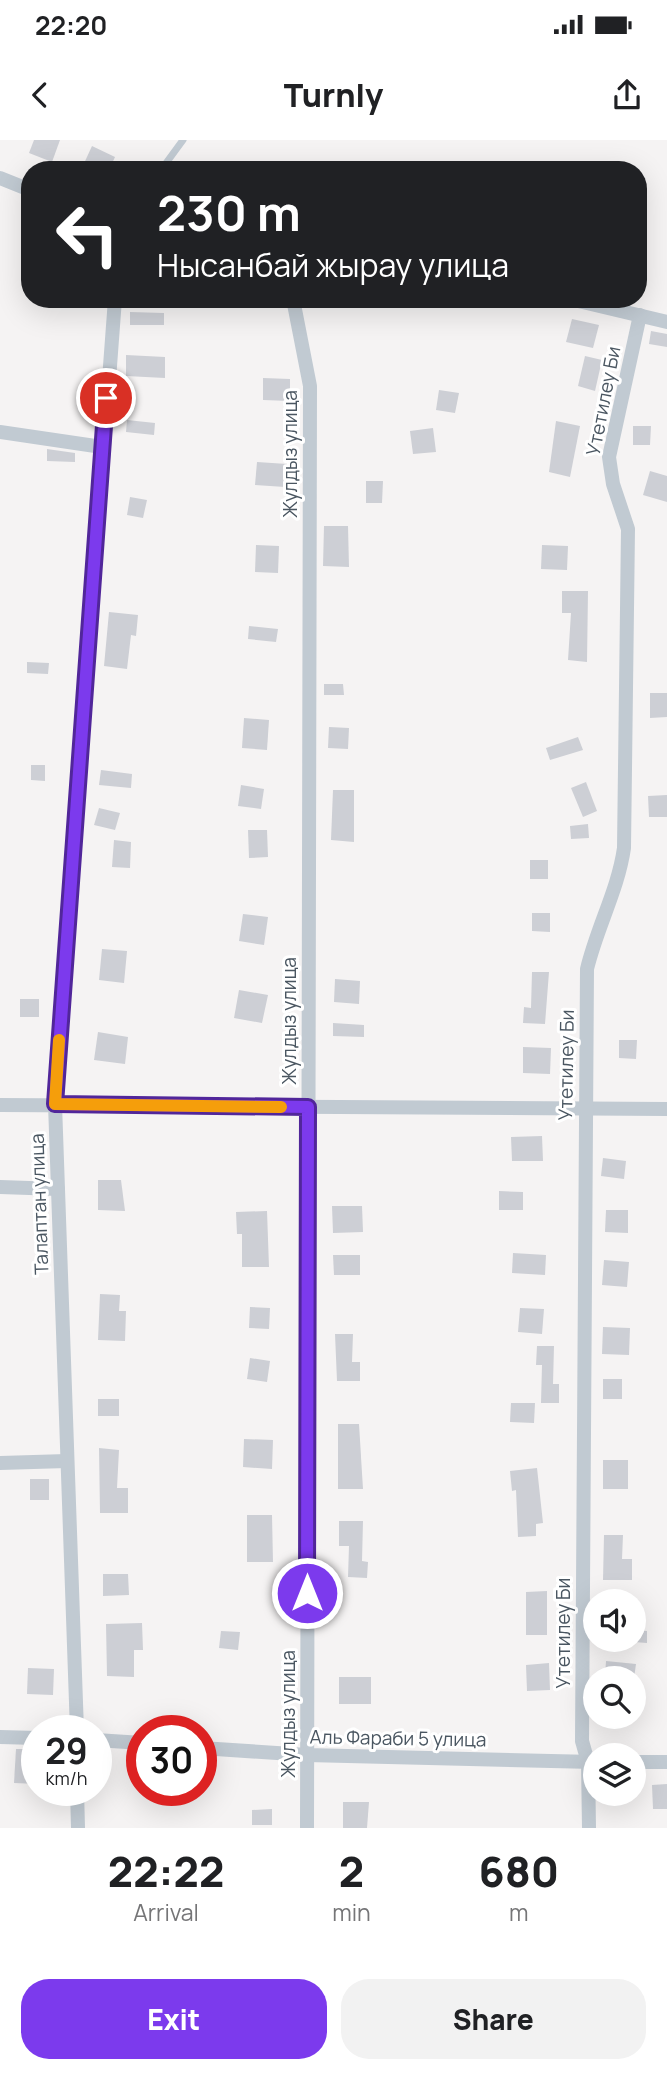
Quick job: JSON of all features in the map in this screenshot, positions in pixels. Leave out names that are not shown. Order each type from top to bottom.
[{"type":"street","points":[[0,178],[21,186]]},
{"type":"street","name":"Талаптан улица","points":[[76,1715],[55,1104],[114,308]]},
{"type":"street","name":"Жулдыз улица","points":[[295,308],[310,386],[307,1828]]},
{"type":"street","points":[[609,308],[667,322]]},
{"type":"street","name":"Утетилеу Би","points":[[583,1743],[584,1108],[587,969],[593,941],[620,874],[624,848],[628,529],[613,484],[609,457],[640,315]]},
{"type":"street","points":[[0,432],[102,447]]},
{"type":"street","points":[[0,1105],[667,1109]]},
{"type":"street","points":[[0,1187],[58,1189]]},
{"type":"street","points":[[0,1463],[67,1461]]},
{"type":"street","points":[[0,1737],[21,1738]]},
{"type":"street","name":"Аль Фараби 5 улица","points":[[217,1749],[307,1755],[583,1762]]},
{"type":"street","points":[[646,1762],[667,1762]]},
{"type":"street","points":[[77,1806],[78,1828]]},
{"type":"street","name":"Утетилеу Би","points":[[589,1828],[590,1806]]},
{"type":"lane","points":[[168,161],[183,140]]},
{"type":"building","points":[[34,140],[60,140],[52,161],[29,153]]},
{"type":"building","points":[[92,146],[115,157],[113,161],[85,161]]},
{"type":"building","points":[[130,312],[164,313],[164,325],[130,325]]},
{"type":"building","points":[[572,319],[599,325],[593,348],[566,342]]},
{"type":"building","points":[[651,331],[667,334],[667,347],[649,344]]},
{"type":"building","points":[[126,355],[165,357],[165,378],[126,376]]},
{"type":"building","points":[[585,356],[602,360],[595,391],[578,386]]},
{"type":"building","points":[[263,378],[290,379],[290,401],[263,400]]},
{"type":"building","points":[[439,390],[459,393],[455,413],[436,410]]},
{"type":"building","points":[[127,420],[155,423],[154,435],[126,432]]},
{"type":"building","points":[[556,421],[580,426],[570,477],[549,472]]},
{"type":"building","points":[[633,426],[651,426],[650,445],[633,445]]},
{"type":"building","points":[[433,428],[436,452],[413,454],[410,431]]},
{"type":"building","points":[[47,449],[75,453],[75,462],[47,461]]},
{"type":"building","points":[[257,462],[287,464],[285,487],[255,485]]},
{"type":"building","points":[[650,471],[667,476],[667,502],[643,495]]},
{"type":"building","points":[[366,481],[383,481],[382,503],[366,503]]},
{"type":"building","points":[[130,497],[147,500],[143,518],[127,515]]},
{"type":"building","points":[[324,526],[348,526],[349,567],[323,566]]},
{"type":"building","points":[[256,545],[279,546],[278,573],[255,572]]},
{"type":"building","points":[[542,545],[568,546],[567,570],[541,569]]},
{"type":"building","points":[[562,591],[588,591],[587,662],[568,660],[571,613],[562,613]]},
{"type":"building","points":[[109,612],[138,615],[136,636],[131,635],[127,669],[104,666]]},
{"type":"building","points":[[249,626],[278,629],[276,642],[248,639]]},
{"type":"building","points":[[27,662],[49,663],[48,674],[27,673]]},
{"type":"building","points":[[324,684],[343,684],[344,695],[324,695]]},
{"type":"building","points":[[650,693],[667,693],[667,717],[650,718]]},
{"type":"building","points":[[244,718],[269,720],[267,750],[242,748]]},
{"type":"building","points":[[329,727],[349,728],[348,749],[328,748]]},
{"type":"building","points":[[578,737],[583,750],[550,760],[546,748]]},
{"type":"building","points":[[31,765],[45,765],[45,781],[31,780]]},
{"type":"building","points":[[101,770],[132,774],[131,788],[99,785]]},
{"type":"building","points":[[586,782],[597,811],[583,817],[571,788]]},
{"type":"building","points":[[241,785],[264,789],[261,809],[238,806]]},
{"type":"building","points":[[333,790],[354,790],[354,842],[331,840]]},
{"type":"building","points":[[667,795],[667,817],[649,817],[648,796]]},
{"type":"building","points":[[99,808],[120,813],[115,830],[94,825]]},
{"type":"building","points":[[588,824],[589,838],[571,839],[570,826]]},
{"type":"building","points":[[248,830],[267,830],[268,857],[249,858]]},
{"type":"building","points":[[114,840],[131,842],[130,868],[112,867]]},
{"type":"building","points":[[530,860],[548,860],[548,879],[530,879]]},
{"type":"building","points":[[532,913],[550,913],[550,932],[532,931]]},
{"type":"building","points":[[243,914],[268,917],[264,945],[239,941]]},
{"type":"building","points":[[102,949],[127,951],[124,983],[99,980]]},
{"type":"building","points":[[532,972],[549,972],[545,1024],[523,1023],[524,1007],[531,1008]]},
{"type":"building","points":[[335,979],[360,981],[359,1004],[334,1002]]},
{"type":"building","points":[[239,990],[268,995],[262,1023],[234,1018]]},
{"type":"building","points":[[20,999],[39,999],[39,1017],[20,1017]]},
{"type":"building","points":[[333,1023],[364,1025],[364,1037],[333,1036]]},
{"type":"building","points":[[98,1032],[128,1037],[125,1064],[94,1060]]},
{"type":"building","points":[[619,1040],[637,1040],[636,1059],[619,1058]]},
{"type":"building","points":[[523,1047],[551,1048],[550,1074],[523,1073]]},
{"type":"building","points":[[542,1136],[543,1161],[512,1161],[511,1137]]},
{"type":"building","points":[[603,1158],[626,1161],[624,1179],[601,1176]]},
{"type":"building","points":[[98,1180],[121,1180],[125,1211],[98,1210]]},
{"type":"building","points":[[499,1191],[523,1192],[523,1210],[499,1210]]},
{"type":"building","points":[[332,1206],[362,1206],[363,1232],[333,1233]]},
{"type":"building","points":[[606,1210],[628,1210],[628,1233],[605,1232]]},
{"type":"building","points":[[267,1211],[269,1267],[242,1267],[242,1234],[237,1234],[236,1212]]},
{"type":"building","points":[[513,1253],[546,1255],[545,1275],[512,1273]]},
{"type":"building","points":[[333,1255],[360,1255],[360,1275],[334,1275]]},
{"type":"building","points":[[604,1260],[629,1262],[627,1287],[602,1285]]},
{"type":"building","points":[[100,1294],[120,1295],[119,1311],[126,1311],[125,1341],[98,1340]]},
{"type":"building","points":[[250,1307],[270,1308],[269,1329],[249,1328]]},
{"type":"building","points":[[520,1308],[544,1309],[542,1334],[518,1332]]},
{"type":"building","points":[[603,1327],[630,1328],[629,1355],[602,1354]]},
{"type":"building","points":[[335,1334],[353,1334],[352,1362],[360,1362],[360,1381],[337,1381]]},
{"type":"building","points":[[537,1346],[554,1346],[553,1384],[559,1384],[559,1403],[541,1403],[542,1365],[536,1365]]},
{"type":"building","points":[[250,1358],[270,1361],[267,1382],[247,1379]]},
{"type":"building","points":[[603,1379],[622,1379],[622,1399],[603,1399]]},
{"type":"building","points":[[98,1399],[119,1399],[119,1416],[98,1416]]},
{"type":"building","points":[[511,1403],[535,1403],[534,1423],[510,1422]]},
{"type":"building","points":[[338,1424],[359,1424],[363,1489],[338,1489]]},
{"type":"building","points":[[244,1439],[273,1440],[272,1469],[243,1467]]},
{"type":"building","points":[[99,1448],[119,1450],[117,1488],[128,1488],[128,1513],[100,1513]]},
{"type":"building","points":[[603,1460],[628,1460],[628,1489],[603,1489]]},
{"type":"building","points":[[537,1468],[543,1523],[536,1524],[536,1536],[518,1537],[516,1490],[512,1491],[510,1471]]},
{"type":"building","points":[[30,1479],[49,1479],[49,1500],[30,1500]]},
{"type":"building","points":[[247,1515],[272,1515],[273,1562],[247,1562]]},
{"type":"building","points":[[339,1521],[363,1521],[362,1561],[368,1562],[367,1578],[348,1577],[349,1546],[339,1546]]},
{"type":"building","points":[[604,1535],[623,1535],[622,1559],[632,1559],[632,1580],[603,1580]]},
{"type":"building","points":[[103,1574],[128,1574],[129,1595],[103,1596]]},
{"type":"building","points":[[547,1591],[547,1635],[526,1635],[526,1592]]},
{"type":"building","points":[[142,1623],[143,1650],[134,1650],[134,1677],[107,1676],[106,1624]]},
{"type":"building","points":[[221,1631],[240,1632],[238,1650],[219,1648]]},
{"type":"building","points":[[606,1661],[636,1664],[636,1666],[606,1666]]},
{"type":"building","points":[[549,1663],[550,1690],[527,1691],[526,1665]]},
{"type":"building","points":[[28,1668],[54,1669],[53,1695],[27,1694]]},
{"type":"building","points":[[339,1677],[371,1677],[371,1704],[339,1704]]},
{"type":"building","points":[[16,1749],[21,1749],[21,1783],[14,1783]]},
{"type":"building","points":[[667,1784],[667,1809],[653,1809],[652,1785]]},
{"type":"building","points":[[343,1802],[369,1802],[367,1828],[343,1828]]},
{"type":"building","points":[[272,1809],[272,1825],[252,1825],[252,1810]]},
{"type":"slow traffic","points":[[59,1040],[55,1104],[281,1107]]},
{"type":"route","points":[[106,398],[55,1104],[308,1107],[307,1593]]}]
